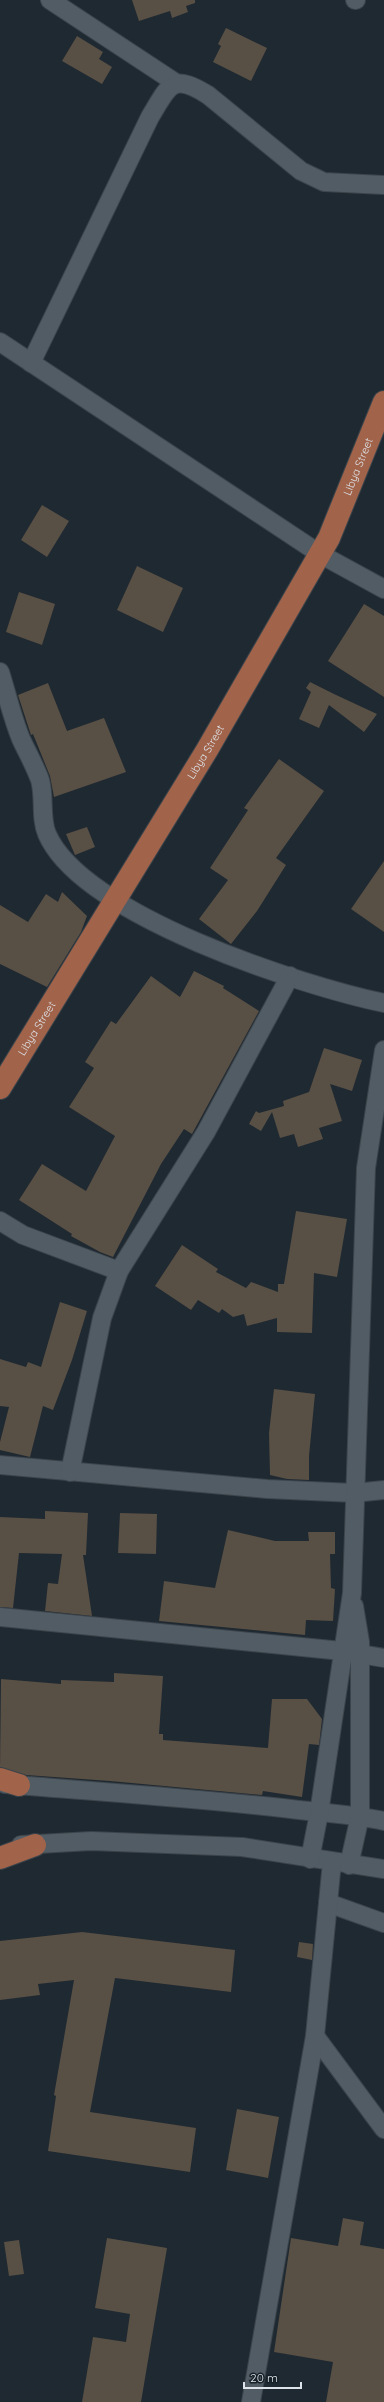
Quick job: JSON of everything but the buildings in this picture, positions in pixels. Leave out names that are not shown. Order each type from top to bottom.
[{"type":"main road","name":"Libya Street","points":[[0,1088],[207,750],[329,538],[384,402]]},
{"type":"main road","points":[[0,1858],[34,1845]]},
{"type":"street","points":[[50,0],[176,83],[192,85],[208,95],[301,171],[324,182],[384,185]]},
{"type":"street","points":[[31,363],[150,117],[168,88],[176,83]]},
{"type":"street","points":[[0,342],[320,554],[384,589]]},
{"type":"street","points":[[0,672],[20,737],[40,781],[47,834],[67,863],[114,901],[229,957],[352,996],[384,1003]]},
{"type":"street","points":[[70,1472],[102,1318],[119,1271],[206,1132],[290,976]]},
{"type":"street","points":[[310,1859],[319,1813],[342,1650],[352,1593],[354,1493],[366,1168],[384,1050]]},
{"type":"street","points":[[0,1221],[23,1235],[119,1271]]},
{"type":"street","points":[[0,1465],[267,1489],[354,1493],[384,1490]]},
{"type":"street","points":[[251,2402],[314,2036],[328,1903],[340,1864],[360,1816],[360,1652],[352,1593]]},
{"type":"street","points":[[0,1617],[342,1650],[360,1652],[384,1658]]},
{"type":"street","points":[[6,1783],[156,1798],[222,1801],[319,1813],[360,1816],[384,1821]]},
{"type":"street","points":[[0,1846],[91,1841],[242,1847],[340,1864],[384,1869]]},
{"type":"street","points":[[328,1903],[384,1923]]},
{"type":"street","points":[[314,2036],[384,2129]]}]
